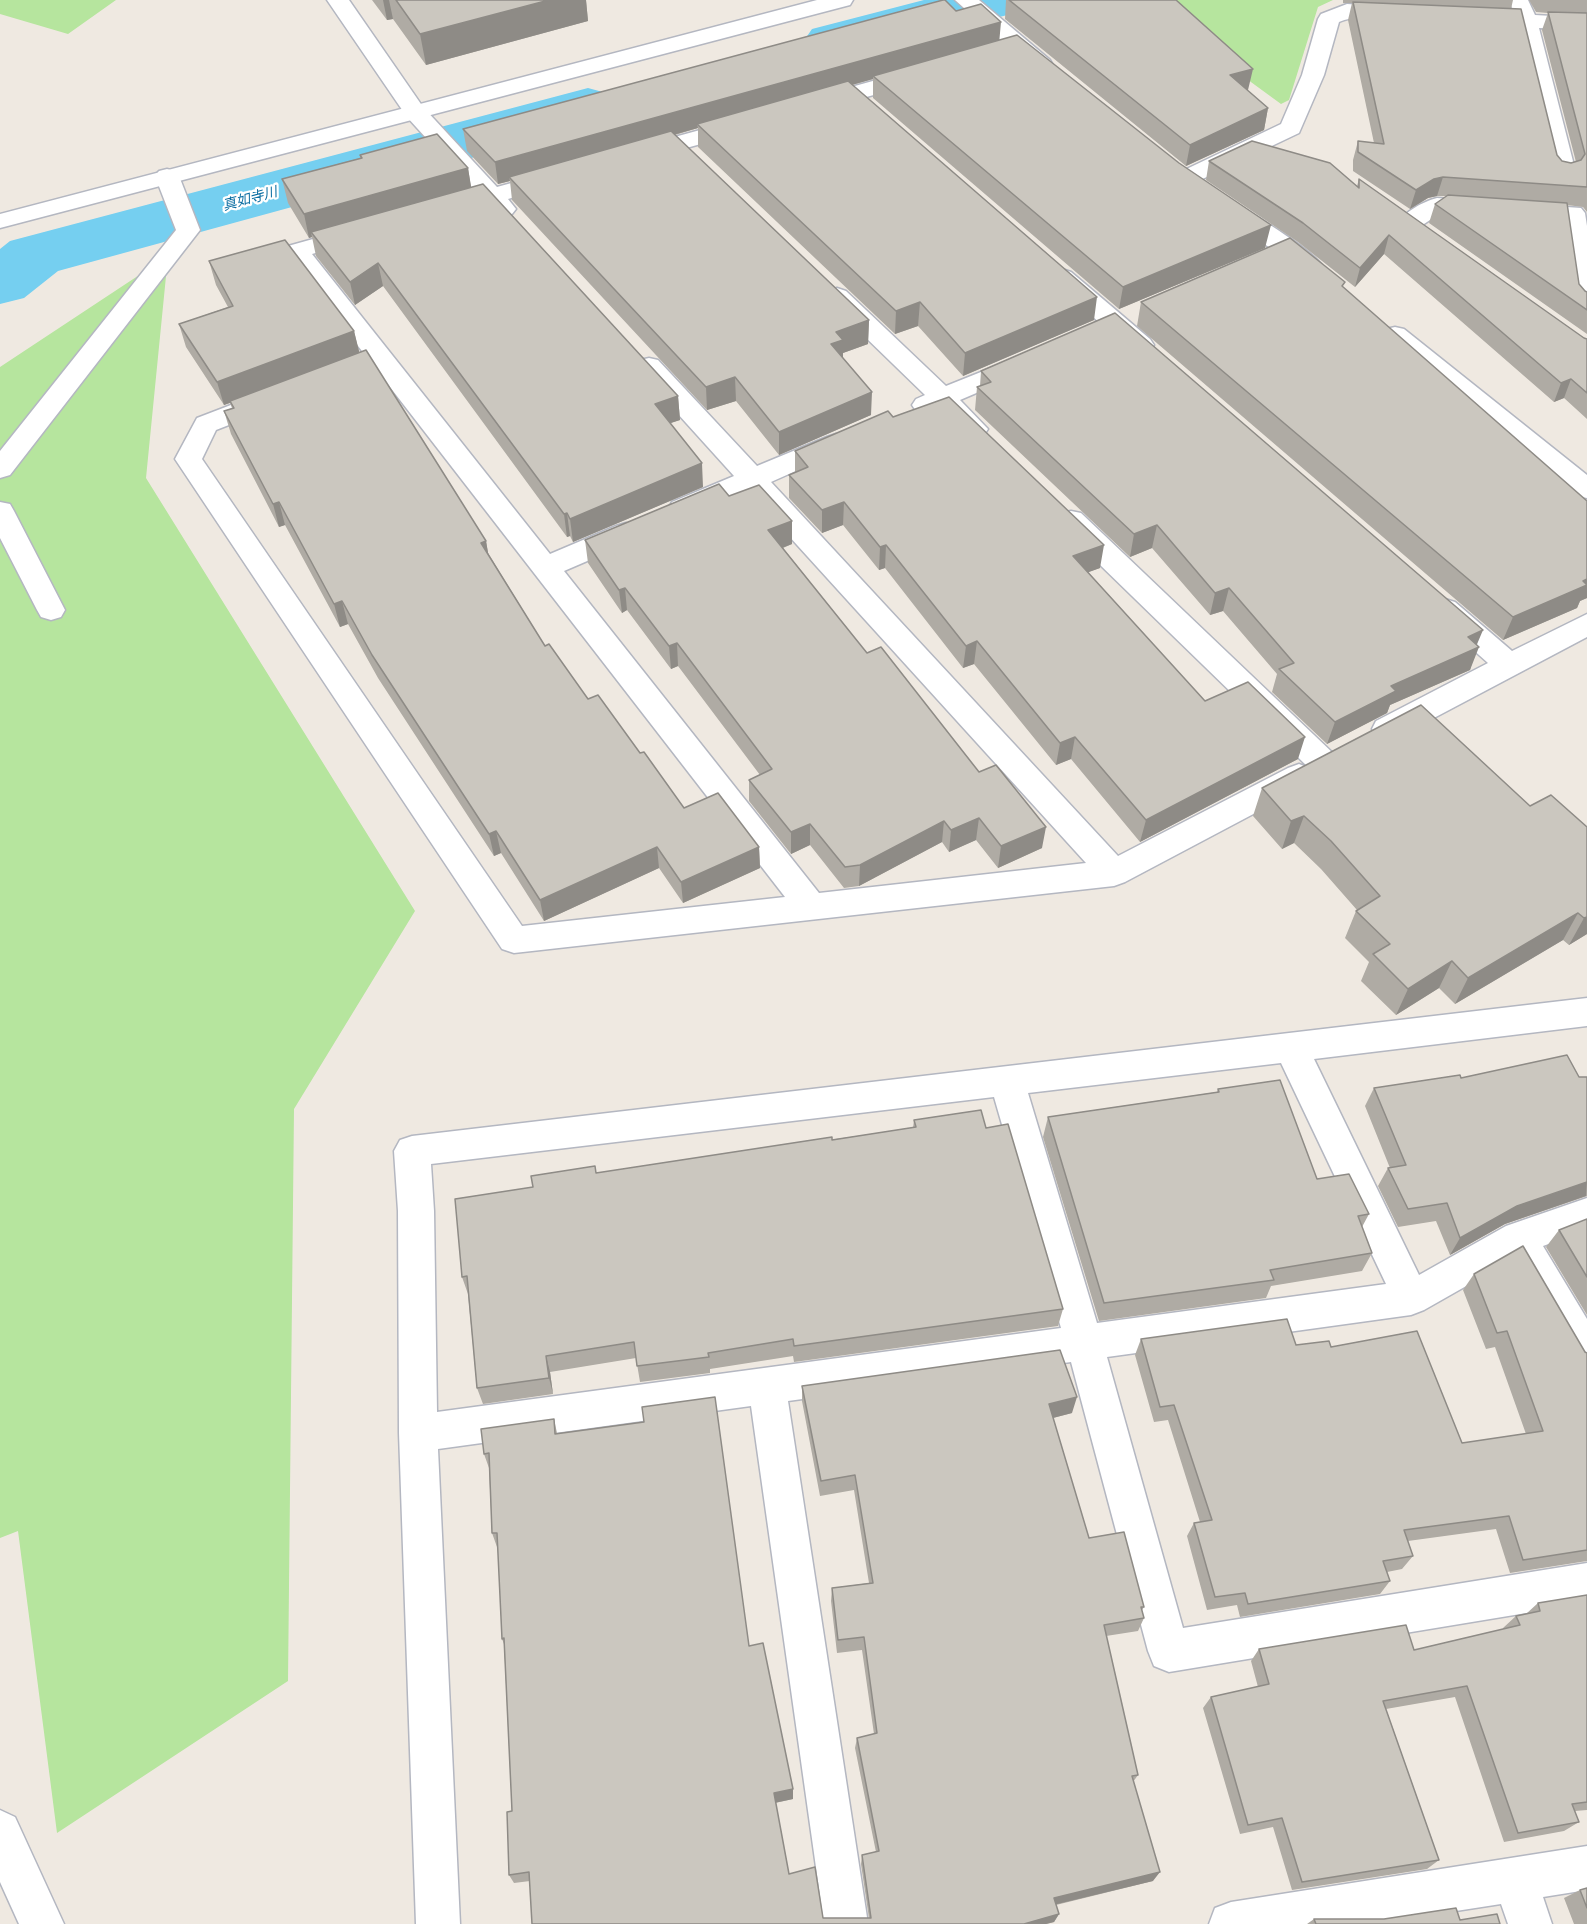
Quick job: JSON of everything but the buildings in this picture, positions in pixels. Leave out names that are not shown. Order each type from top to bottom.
[{"type":"street","points":[[338,0],[415,112],[524,230]]},
{"type":"street","points":[[0,221],[842,0]]},
{"type":"street","points":[[966,0],[1056,76]]},
{"type":"street","points":[[1335,287],[1277,254],[1192,183],[1245,149],[1291,128],[1313,75],[1329,19],[1347,10],[1385,6],[1415,14]]},
{"type":"street","points":[[1460,17],[1522,10],[1587,24]]},
{"type":"street","points":[[1522,10],[1564,173]]},
{"type":"street","points":[[997,53],[1019,47]]},
{"type":"street","points":[[797,109],[860,102],[941,69]]},
{"type":"street","points":[[623,159],[686,151],[765,118]]},
{"type":"street","points":[[1245,149],[1279,159]]},
{"type":"street","points":[[423,215],[579,171]]},
{"type":"street","points":[[0,470],[188,230],[167,176]]},
{"type":"street","points":[[1410,223],[1437,205],[1573,213],[1581,308]]},
{"type":"street","points":[[377,228],[297,251],[811,907]]},
{"type":"street","points":[[1045,262],[1160,362]]},
{"type":"street","points":[[823,283],[994,447]]},
{"type":"street","points":[[1372,317],[1587,489]]},
{"type":"street","points":[[634,350],[1114,873]]},
{"type":"street","points":[[900,416],[1040,356]]},
{"type":"street","points":[[381,358],[206,424],[188,459],[514,940],[1114,873],[1587,624]]},
{"type":"street","points":[[545,568],[858,434]]},
{"type":"street","points":[[1055,505],[1344,752]]},
{"type":"street","points":[[0,511],[51,610]]},
{"type":"street","points":[[1429,595],[1509,665]]},
{"type":"street","points":[[438,1924],[418,1433],[416,1211],[412,1151],[1587,1012]]},
{"type":"street","points":[[1291,1047],[1411,1298]]},
{"type":"street","points":[[1007,1081],[1084,1342],[1169,1651],[1587,1583]]},
{"type":"street","points":[[418,1433],[1411,1298],[1520,1238],[1587,1214]]},
{"type":"street","points":[[1520,1238],[1587,1354]]},
{"type":"street","points":[[767,1386],[846,1924]]},
{"type":"street","points":[[0,1832],[42,1924]]},
{"type":"street","points":[[1235,1924],[1587,1868]]},
{"type":"street","points":[[1515,1879],[1530,1924]]},
{"type":"green space","points":[[0,0],[116,0],[68,34],[0,14]]},
{"type":"green space","points":[[1166,0],[1333,0],[1318,7],[1289,100],[1281,104],[1203,47]]},
{"type":"green space","points":[[168,256],[146,478],[415,911],[294,1109],[288,1681],[57,1833],[18,1531],[0,1538],[0,367]]},
{"type":"waterway","name":"真如寺川","points":[[833,42],[994,0]]},
{"type":"waterway","name":"真如寺川","points":[[0,283],[34,256],[588,107]]}]
